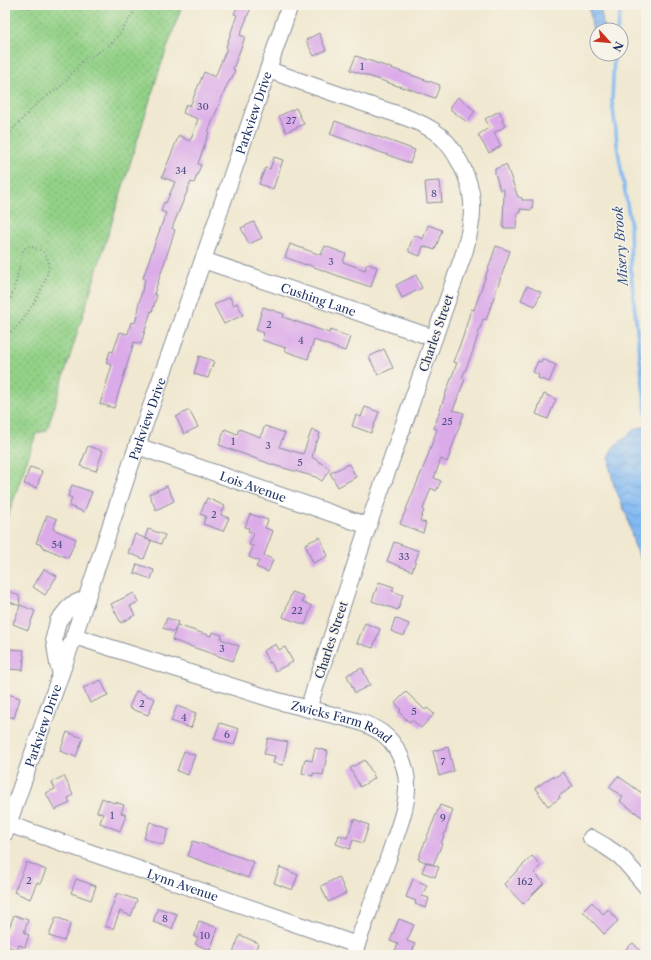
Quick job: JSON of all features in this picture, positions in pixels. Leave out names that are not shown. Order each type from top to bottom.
[{"type":"street","name":"Parkview Drive","points":[[7,829],[87,598],[137,446],[269,70],[290,5]]},
{"type":"street","name":"Charles Street","points":[[269,70],[413,120],[436,132],[451,148],[459,160],[470,187],[472,201],[471,229],[465,250],[368,526],[308,709]]},
{"type":"street","name":"Cushing Lane","points":[[203,260],[434,338]]},
{"type":"street","name":"Lois Avenue","points":[[137,446],[368,526]]},
{"type":"street","points":[[61,673],[54,638],[58,621],[71,605],[87,598]]},
{"type":"street","name":"Zwicks Farm Road","points":[[74,636],[193,675],[308,709],[361,722],[382,734],[390,741],[399,753],[404,766],[407,781],[407,796],[404,810],[384,871],[355,950]]},
{"type":"street","name":"Lynn Avenue","points":[[7,829],[355,950]]},
{"type":"street","points":[[591,838],[621,857],[646,886]]},
{"type":"path","points":[[5,138],[28,113],[62,85],[85,59],[111,44],[123,29],[138,5]]},
{"type":"path","points":[[5,313],[12,295],[24,249],[30,246],[41,250],[49,260],[48,277],[40,293],[21,322],[5,335]]},
{"type":"green space","points":[[5,5],[182,5],[158,74],[47,430],[36,434],[5,525]]},
{"type":"water","points":[[589,5],[600,5],[603,22],[592,22]]},
{"type":"water","points":[[646,426],[646,577],[643,565],[634,544],[627,516],[614,485],[610,468],[609,454],[615,445],[635,429]]},
{"type":"building","points":[[238,5],[252,5],[240,35],[245,37],[233,69],[235,70],[227,85],[208,132],[198,164],[201,165],[194,183],[191,182],[172,228],[175,230],[154,294],[157,295],[141,344],[134,342],[114,408],[100,404],[112,365],[106,363],[110,351],[113,352],[120,332],[128,334],[131,322],[135,323],[145,279],[143,278],[166,213],[161,211],[164,202],[166,203],[175,182],[162,177],[179,135],[189,141],[198,119],[183,113],[186,104],[190,106],[204,72],[215,77],[227,48],[226,47],[237,15],[234,14]]},
{"type":"building","points":[[319,33],[326,50],[314,56],[306,40]]},
{"type":"building","points":[[356,56],[440,85],[435,98],[350,70]]},
{"type":"building","points":[[458,97],[475,111],[467,122],[451,110],[451,106]]},
{"type":"building","points":[[296,108],[304,124],[286,132],[279,116]]},
{"type":"building","points":[[499,111],[505,126],[494,133],[501,146],[489,153],[478,135],[490,127],[485,119]]},
{"type":"building","points":[[335,121],[415,150],[410,163],[330,134]]},
{"type":"building","points":[[274,157],[283,160],[273,189],[259,184],[265,168],[270,169]]},
{"type":"building","points":[[506,164],[518,197],[522,198],[522,200],[533,200],[532,210],[520,209],[520,213],[517,213],[516,228],[503,228],[504,189],[500,190],[495,169]]},
{"type":"building","points":[[440,181],[442,202],[427,203],[425,182]]},
{"type":"building","points":[[254,222],[262,238],[249,244],[241,228]]},
{"type":"building","points":[[428,225],[442,230],[435,250],[423,246],[420,256],[409,252],[414,235],[423,239]]},
{"type":"building","points":[[290,244],[321,255],[325,246],[346,254],[343,262],[365,270],[367,264],[377,267],[371,287],[285,257]]},
{"type":"building","points":[[496,246],[510,251],[486,320],[483,319],[473,351],[462,378],[465,379],[453,410],[464,413],[447,462],[441,459],[434,478],[441,481],[436,491],[431,488],[423,509],[424,510],[420,521],[426,523],[423,533],[400,524],[426,461],[437,429],[434,428],[457,363],[453,362],[463,337],[471,309],[474,310]]},
{"type":"building","points":[[416,275],[422,288],[402,298],[396,285]]},
{"type":"building","points":[[527,286],[541,292],[535,306],[521,300]]},
{"type":"building","points":[[230,297],[233,305],[237,303],[243,315],[224,324],[214,305]]},
{"type":"building","points":[[263,307],[284,314],[283,317],[329,333],[330,330],[350,337],[345,351],[314,340],[308,359],[285,351],[286,348],[262,340],[264,333],[256,330]]},
{"type":"building","points":[[384,349],[393,368],[378,375],[369,357]]},
{"type":"building","points":[[199,356],[214,361],[208,378],[194,374]]},
{"type":"building","points":[[542,359],[556,365],[549,382],[538,378],[539,375],[533,372],[538,361],[541,362]]},
{"type":"building","points":[[544,394],[556,399],[548,419],[536,414]]},
{"type":"building","points":[[365,407],[379,412],[371,433],[352,426],[356,415],[361,417]]},
{"type":"building","points":[[189,410],[198,427],[184,434],[176,417]]},
{"type":"building","points":[[265,426],[285,433],[279,447],[303,454],[312,429],[320,433],[317,442],[316,441],[312,457],[330,469],[322,481],[316,477],[273,465],[219,445],[225,429],[237,434],[239,429],[260,437]]},
{"type":"building","points":[[88,446],[103,451],[96,471],[80,466]]},
{"type":"building","points":[[349,464],[356,477],[338,487],[330,473]]},
{"type":"building","points":[[30,467],[42,471],[37,488],[24,484]]},
{"type":"building","points":[[72,485],[92,492],[84,512],[69,506],[72,498],[68,496]]},
{"type":"building","points":[[167,486],[174,501],[156,510],[149,494]]},
{"type":"building","points":[[207,498],[225,506],[221,515],[229,518],[223,531],[203,524],[206,516],[200,514]]},
{"type":"building","points":[[250,514],[268,520],[265,528],[273,531],[264,555],[273,560],[268,572],[256,567],[259,561],[249,557],[253,546],[249,545],[254,533],[248,531],[249,528],[245,527]]},
{"type":"building","points":[[47,515],[57,519],[53,529],[76,539],[68,558],[36,543]]},
{"type":"building","points":[[148,529],[165,535],[161,544],[145,538]]},
{"type":"building","points":[[135,534],[151,541],[144,559],[128,553]]},
{"type":"building","points":[[320,537],[328,556],[313,563],[305,544]]},
{"type":"building","points":[[394,542],[419,551],[412,571],[387,561]]},
{"type":"building","points":[[137,564],[154,570],[151,579],[134,573]]},
{"type":"building","points":[[44,569],[57,576],[45,595],[33,587]]},
{"type":"building","points":[[379,582],[394,587],[392,591],[403,595],[398,610],[372,601]]},
{"type":"building","points":[[9,591],[19,596],[20,605],[35,611],[28,630],[13,624],[20,606],[5,600]]},
{"type":"building","points":[[292,592],[304,596],[302,602],[312,606],[305,625],[283,617]]},
{"type":"building","points":[[134,593],[138,602],[130,606],[135,615],[121,623],[111,604]]},
{"type":"building","points":[[167,618],[178,622],[174,632],[163,628]]},
{"type":"building","points":[[395,618],[409,624],[404,636],[391,631]]},
{"type":"building","points":[[365,623],[380,629],[373,648],[357,643]]},
{"type":"building","points":[[177,625],[211,636],[212,632],[222,635],[221,639],[239,646],[233,661],[172,640]]},
{"type":"building","points":[[276,644],[279,650],[285,647],[293,662],[275,671],[271,662],[269,663],[263,651]]},
{"type":"building","points":[[9,649],[24,650],[23,670],[8,669]]},
{"type":"building","points":[[362,668],[370,685],[355,693],[347,675]]},
{"type":"building","points":[[101,680],[108,695],[90,703],[83,688]]},
{"type":"building","points":[[136,691],[155,699],[148,715],[129,708]]},
{"type":"building","points":[[406,692],[425,710],[427,708],[434,714],[421,728],[412,720],[409,722],[399,712],[401,710],[395,703]]},
{"type":"building","points":[[5,693],[20,698],[14,718],[5,715]]},
{"type":"building","points":[[177,706],[196,713],[191,728],[171,721]]},
{"type":"building","points":[[220,723],[239,729],[234,745],[214,739]]},
{"type":"building","points":[[67,732],[83,738],[76,757],[60,751]]},
{"type":"building","points":[[268,738],[288,742],[283,765],[273,763],[275,756],[264,754]]},
{"type":"building","points":[[448,747],[454,771],[439,776],[433,751]]},
{"type":"building","points":[[315,748],[328,751],[323,775],[313,773],[313,776],[302,773],[305,759],[312,761]]},
{"type":"building","points":[[184,751],[195,755],[188,775],[177,771]]},
{"type":"building","points":[[365,760],[375,778],[360,787],[350,768]]},
{"type":"building","points":[[563,772],[573,786],[559,796],[560,798],[548,806],[535,788],[553,776],[554,778]]},
{"type":"building","points":[[64,776],[73,795],[68,798],[70,803],[55,810],[46,793],[55,789],[52,782]]},
{"type":"building","points":[[618,776],[646,796],[646,820],[620,801],[623,797],[609,787]]},
{"type":"building","points":[[102,798],[124,805],[121,813],[126,815],[120,831],[100,823],[103,814],[97,812]]},
{"type":"building","points":[[440,805],[453,810],[442,844],[433,865],[418,859]]},
{"type":"building","points":[[354,819],[369,825],[363,843],[353,840],[350,849],[336,844],[339,835],[347,838]]},
{"type":"building","points":[[150,822],[169,829],[163,845],[144,838]]},
{"type":"building","points":[[193,841],[254,862],[248,878],[188,856]]},
{"type":"building","points":[[532,856],[541,865],[534,873],[544,883],[523,904],[504,884]]},
{"type":"building","points":[[27,862],[46,870],[40,884],[37,882],[30,899],[14,892]]},
{"type":"building","points":[[426,862],[439,867],[435,877],[422,872]]},
{"type":"building","points":[[280,867],[298,875],[292,890],[274,883]]},
{"type":"building","points":[[339,877],[346,893],[328,902],[321,886]]},
{"type":"building","points":[[76,879],[96,886],[91,900],[71,893]]},
{"type":"building","points":[[413,879],[427,885],[422,896],[429,898],[426,908],[415,904],[416,901],[406,897]]},
{"type":"building","points":[[117,893],[137,900],[131,916],[120,911],[113,929],[105,926]]},
{"type":"building","points":[[592,902],[603,914],[608,909],[618,921],[604,934],[583,911]]},
{"type":"building","points":[[158,908],[177,914],[172,929],[153,922]]},
{"type":"building","points":[[14,915],[28,920],[24,933],[29,935],[25,947],[19,945],[17,950],[5,945],[5,939]]},
{"type":"building","points":[[56,917],[71,923],[64,941],[49,936]]},
{"type":"building","points":[[399,919],[414,925],[407,941],[415,944],[411,955],[393,955],[398,944],[390,941]]},
{"type":"building","points":[[199,921],[218,928],[210,950],[195,944],[198,938],[194,937]]},
{"type":"building","points":[[240,935],[258,943],[254,955],[232,955]]},
{"type":"building","points":[[633,943],[644,955],[619,955]]},
{"type":"waterway","points":[[5,28],[11,5]]},
{"type":"waterway","name":"Misery Brook","points":[[619,22],[622,5]]},
{"type":"waterway","name":"Misery Brook","points":[[614,62],[612,102],[617,145],[630,221],[631,273],[646,413]]}]
